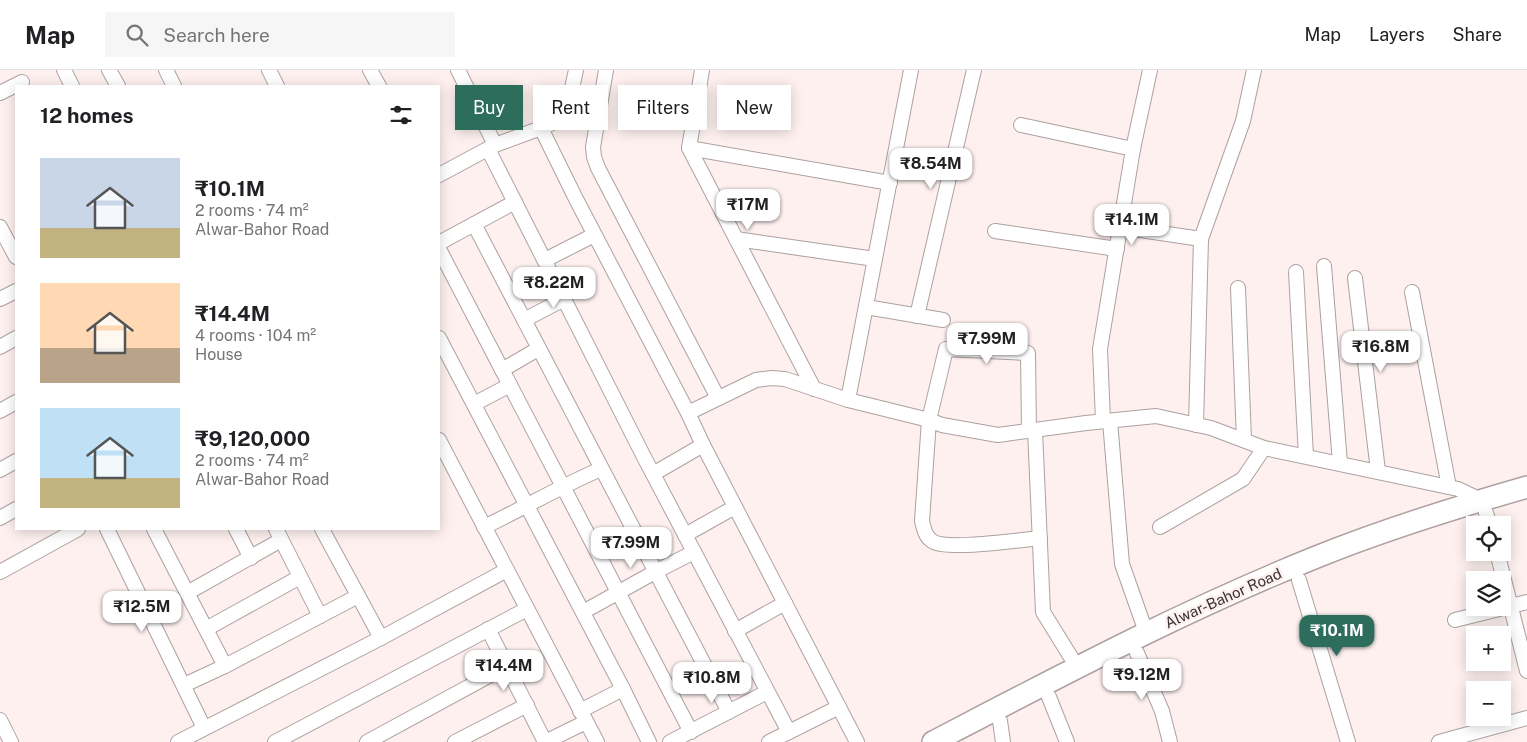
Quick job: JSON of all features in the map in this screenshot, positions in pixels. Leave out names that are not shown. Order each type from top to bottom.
[{"type":"main road","name":"Alwar-Bahor Road","points":[[959,742],[1002,732],[1049,696],[1244,602],[1388,546],[1486,513],[1527,487]]},
{"type":"main road","name":"Alwar-Bahor Road","points":[[933,742],[1146,632],[1319,556],[1527,501]]},
{"type":"street","points":[[64,70],[72,85]]},
{"type":"street","points":[[109,70],[117,85]]},
{"type":"street","points":[[166,70],[171,85]]},
{"type":"street","points":[[269,70],[276,85]]},
{"type":"street","points":[[370,70],[375,85]]},
{"type":"street","points":[[458,70],[515,202],[653,474],[788,732]]},
{"type":"street","points":[[573,85],[576,70]]},
{"type":"street","points":[[606,70],[593,147],[594,158],[718,398]]},
{"type":"street","points":[[702,70],[689,148],[814,389]]},
{"type":"street","points":[[848,400],[912,70]]},
{"type":"street","points":[[917,316],[974,70]]},
{"type":"street","points":[[1146,632],[1122,564],[1100,349],[1133,149],[1150,70]]},
{"type":"street","points":[[1196,424],[1201,239],[1243,121],[1254,70]]},
{"type":"street","points":[[0,93],[21,79]]},
{"type":"street","points":[[1021,125],[1133,149]]},
{"type":"street","points":[[440,174],[491,147],[536,130]]},
{"type":"street","points":[[542,130],[594,235],[857,742]]},
{"type":"street","points":[[689,148],[890,183]]},
{"type":"street","points":[[440,242],[515,202]]},
{"type":"street","points":[[474,224],[729,712]]},
{"type":"street","points":[[0,227],[9,252]]},
{"type":"street","points":[[1120,227],[1201,239]]},
{"type":"street","points":[[995,231],[1117,249]]},
{"type":"street","points":[[544,260],[594,235]]},
{"type":"street","points":[[736,239],[875,259]]},
{"type":"street","points":[[440,251],[691,732]]},
{"type":"street","points":[[1324,266],[1340,463]]},
{"type":"street","points":[[1296,272],[1306,456]]},
{"type":"street","points":[[1355,278],[1378,471]]},
{"type":"street","points":[[1238,288],[1244,440]]},
{"type":"street","points":[[0,299],[15,292]]},
{"type":"street","points":[[1412,292],[1449,487]]},
{"type":"street","points":[[524,320],[564,299]]},
{"type":"street","points":[[866,307],[943,320]]},
{"type":"street","points":[[0,347],[15,339]]},
{"type":"street","points":[[440,340],[649,742]]},
{"type":"street","points":[[502,370],[538,349]]},
{"type":"street","points":[[1040,538],[949,546],[933,542],[925,534],[922,521],[929,420],[946,349],[1028,353],[1032,430],[1040,538],[1044,612],[1077,668]]},
{"type":"street","points":[[688,413],[756,380],[771,378],[785,379],[848,400],[942,425],[998,435],[1156,416],[1211,428],[1264,448],[1458,489],[1486,513]]},
{"type":"street","points":[[474,404],[510,385]]},
{"type":"street","points":[[0,411],[15,403]]},
{"type":"street","points":[[440,442],[597,742]]},
{"type":"street","points":[[653,474],[703,445]]},
{"type":"street","points":[[1160,527],[1243,480],[1264,448]]},
{"type":"street","points":[[0,470],[15,462]]},
{"type":"street","points":[[484,527],[526,507],[562,486],[601,469]]},
{"type":"street","points":[[685,535],[735,507]]},
{"type":"street","points":[[0,518],[15,510]]},
{"type":"street","points":[[0,572],[76,530]]},
{"type":"street","points":[[107,530],[204,728]]},
{"type":"street","points":[[155,530],[224,666]]},
{"type":"street","points":[[237,530],[251,558]]},
{"type":"street","points":[[323,530],[381,638]]},
{"type":"street","points":[[187,593],[251,558],[279,535],[320,616]]},
{"type":"street","points":[[583,612],[694,552]]},
{"type":"street","points":[[178,742],[381,638],[507,570]]},
{"type":"street","points":[[206,629],[300,577]]},
{"type":"street","points":[[1299,580],[1348,742]]},
{"type":"street","points":[[184,685],[358,596]]},
{"type":"street","points":[[1511,607],[1527,602]]},
{"type":"street","points":[[735,631],[785,604]]},
{"type":"street","points":[[275,742],[527,608]]},
{"type":"street","points":[[1511,611],[1527,671]]},
{"type":"street","points":[[1455,620],[1472,616]]},
{"type":"street","points":[[488,629],[545,742],[623,689]]},
{"type":"street","points":[[1137,653],[1162,711],[1170,742]]},
{"type":"street","points":[[367,742],[507,666]]},
{"type":"street","points":[[670,742],[767,692]]},
{"type":"street","points":[[1049,696],[1067,742]]},
{"type":"street","points":[[455,742],[526,705]]},
{"type":"street","points":[[769,742],[839,707]]},
{"type":"street","points":[[1439,742],[1527,718]]},
{"type":"street","points":[[0,720],[11,742]]}]
